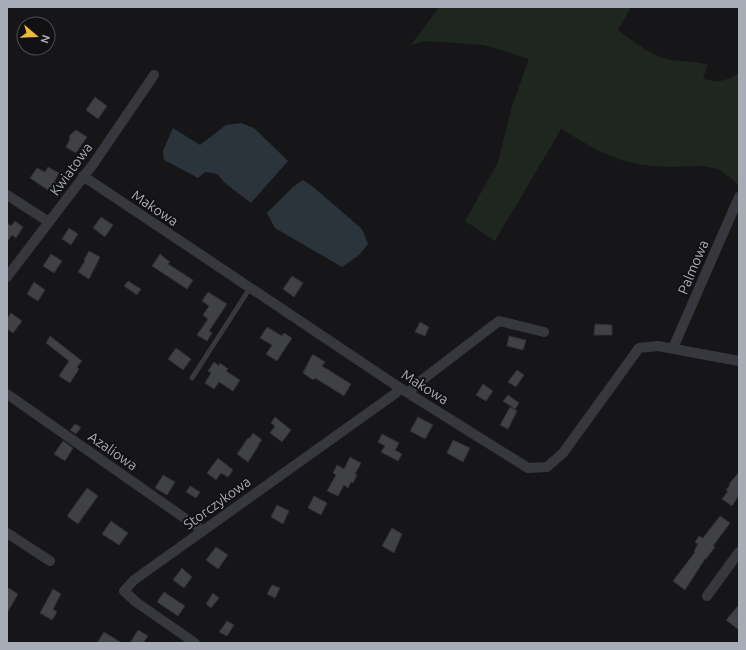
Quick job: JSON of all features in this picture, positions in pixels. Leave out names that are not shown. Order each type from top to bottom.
[{"type":"street","name":"Kwiatowa","points":[[7,277],[83,176],[154,75]]},
{"type":"street","name":"Makowa","points":[[83,176],[404,391],[528,468],[547,467],[563,453],[639,348],[658,346],[739,361]]},
{"type":"street","points":[[7,195],[49,222]]},
{"type":"street","name":"Palmowa","points":[[673,348],[739,197]]},
{"type":"street","name":"Storczykowa","points":[[195,643],[136,602],[124,591],[134,580],[396,393],[404,391],[418,383],[499,321],[544,332]]},
{"type":"street","name":"Azaliowa","points":[[7,394],[203,531]]},
{"type":"street","points":[[7,533],[50,561]]},
{"type":"street","points":[[707,596],[739,552]]},
{"type":"lane","points":[[192,378],[250,288]]},
{"type":"shaded area","points":[[439,7],[631,7],[618,30],[648,51],[667,59],[698,62],[708,65],[703,78],[709,80],[722,81],[739,73],[739,185],[719,169],[701,166],[666,167],[643,165],[621,160],[595,149],[561,129],[495,241],[465,221],[498,162],[512,106],[529,59],[484,45],[427,41],[411,45]]},
{"type":"shaded area","points":[[241,123],[254,128],[288,161],[251,203],[225,183],[217,174],[205,172],[198,178],[164,160],[163,151],[173,128],[200,145],[226,125]]},
{"type":"shaded area","points":[[303,180],[362,229],[368,244],[359,255],[342,267],[275,228],[267,213],[293,187]]},
{"type":"building","points":[[95,97],[107,106],[98,119],[86,110]]},
{"type":"building","points":[[76,130],[87,137],[76,153],[66,147],[70,139],[69,136]]},
{"type":"building","points":[[48,167],[59,173],[51,192],[30,178],[37,168],[45,172]]},
{"type":"building","points":[[101,217],[113,225],[105,237],[93,228]]},
{"type":"building","points":[[15,221],[23,227],[16,238],[12,235],[7,242],[7,223],[11,226]]},
{"type":"building","points":[[69,228],[78,234],[71,245],[62,239]]},
{"type":"building","points":[[89,251],[100,257],[89,279],[78,272]]},
{"type":"building","points":[[51,254],[62,261],[54,273],[43,266]]},
{"type":"building","points":[[160,254],[170,262],[168,264],[193,280],[187,289],[152,266]]},
{"type":"building","points":[[292,276],[303,283],[294,297],[283,289]]},
{"type":"building","points":[[128,281],[141,289],[137,295],[124,286]]},
{"type":"building","points":[[34,282],[45,290],[38,301],[27,294]]},
{"type":"building","points":[[208,292],[227,304],[209,331],[212,333],[207,341],[197,335],[208,319],[203,315],[209,306],[202,301]]},
{"type":"building","points":[[11,313],[22,321],[13,333],[7,329],[7,319]]},
{"type":"building","points":[[420,322],[429,327],[425,336],[415,332]]},
{"type":"building","points":[[595,324],[612,325],[612,335],[594,335]]},
{"type":"building","points":[[267,327],[282,336],[284,333],[292,338],[277,361],[266,354],[272,345],[260,338]]},
{"type":"building","points":[[50,336],[82,361],[77,367],[79,369],[70,383],[59,376],[69,361],[46,343]]},
{"type":"building","points":[[509,336],[526,340],[523,350],[507,346]]},
{"type":"building","points":[[176,348],[191,359],[183,370],[168,359]]},
{"type":"building","points":[[312,355],[325,362],[322,366],[351,384],[344,396],[315,378],[313,380],[303,373]]},
{"type":"building","points":[[214,362],[219,366],[220,363],[228,369],[226,371],[240,380],[233,391],[219,382],[214,389],[205,383],[211,373],[208,371]]},
{"type":"building","points":[[517,370],[524,375],[516,387],[508,382]]},
{"type":"building","points":[[483,384],[493,391],[486,401],[476,395]]},
{"type":"building","points":[[508,395],[519,403],[515,409],[503,401]]},
{"type":"building","points":[[510,407],[517,411],[508,429],[500,425]]},
{"type":"building","points":[[275,417],[291,430],[282,442],[270,433],[275,426],[271,423]]},
{"type":"building","points":[[418,417],[433,425],[425,439],[410,431]]},
{"type":"building","points":[[75,424],[81,427],[76,434],[70,430]]},
{"type":"building","points":[[253,433],[262,440],[248,462],[237,454]]},
{"type":"building","points":[[382,434],[399,443],[395,450],[402,454],[398,461],[381,452],[385,446],[378,442]]},
{"type":"building","points":[[453,440],[470,448],[463,462],[447,453]]},
{"type":"building","points":[[63,441],[73,448],[65,461],[54,454]]},
{"type":"building","points":[[350,457],[361,463],[355,474],[357,475],[353,483],[351,482],[348,488],[344,485],[338,496],[327,491],[336,475],[333,473],[337,465],[344,469]]},
{"type":"building","points":[[218,458],[233,470],[228,477],[221,473],[216,480],[207,473]]},
{"type":"building","points":[[739,472],[739,495],[732,506],[722,499],[728,491],[726,490],[730,485],[729,484]]},
{"type":"building","points":[[163,475],[175,482],[167,495],[155,488]]},
{"type":"building","points":[[190,486],[200,492],[196,498],[186,492]]},
{"type":"building","points":[[87,488],[98,496],[78,524],[67,516]]},
{"type":"building","points":[[314,496],[327,503],[321,515],[308,508]]},
{"type":"building","points":[[277,505],[289,511],[283,524],[271,517]]},
{"type":"building","points":[[720,516],[730,523],[713,546],[715,547],[705,559],[685,590],[673,581],[695,552],[694,551],[698,544],[695,542],[699,536],[703,538]]},
{"type":"building","points":[[111,521],[128,533],[119,545],[102,534]]},
{"type":"building","points":[[392,528],[402,534],[394,553],[382,546]]},
{"type":"building","points":[[216,547],[228,555],[218,569],[206,560]]},
{"type":"building","points":[[182,568],[192,577],[184,588],[173,580]]},
{"type":"building","points":[[272,585],[280,588],[275,598],[267,594]]},
{"type":"building","points":[[7,587],[18,594],[7,613]]},
{"type":"building","points":[[53,589],[61,594],[53,609],[57,612],[52,620],[40,613]]},
{"type":"building","points":[[164,592],[185,606],[178,616],[157,602]]},
{"type":"building","points":[[213,593],[219,598],[211,608],[206,604]]},
{"type":"building","points":[[739,605],[739,630],[726,620]]},
{"type":"building","points":[[227,621],[234,625],[227,636],[219,632]]},
{"type":"building","points":[[138,630],[148,636],[143,643],[130,643]]},
{"type":"building","points":[[104,632],[122,643],[97,643]]}]
